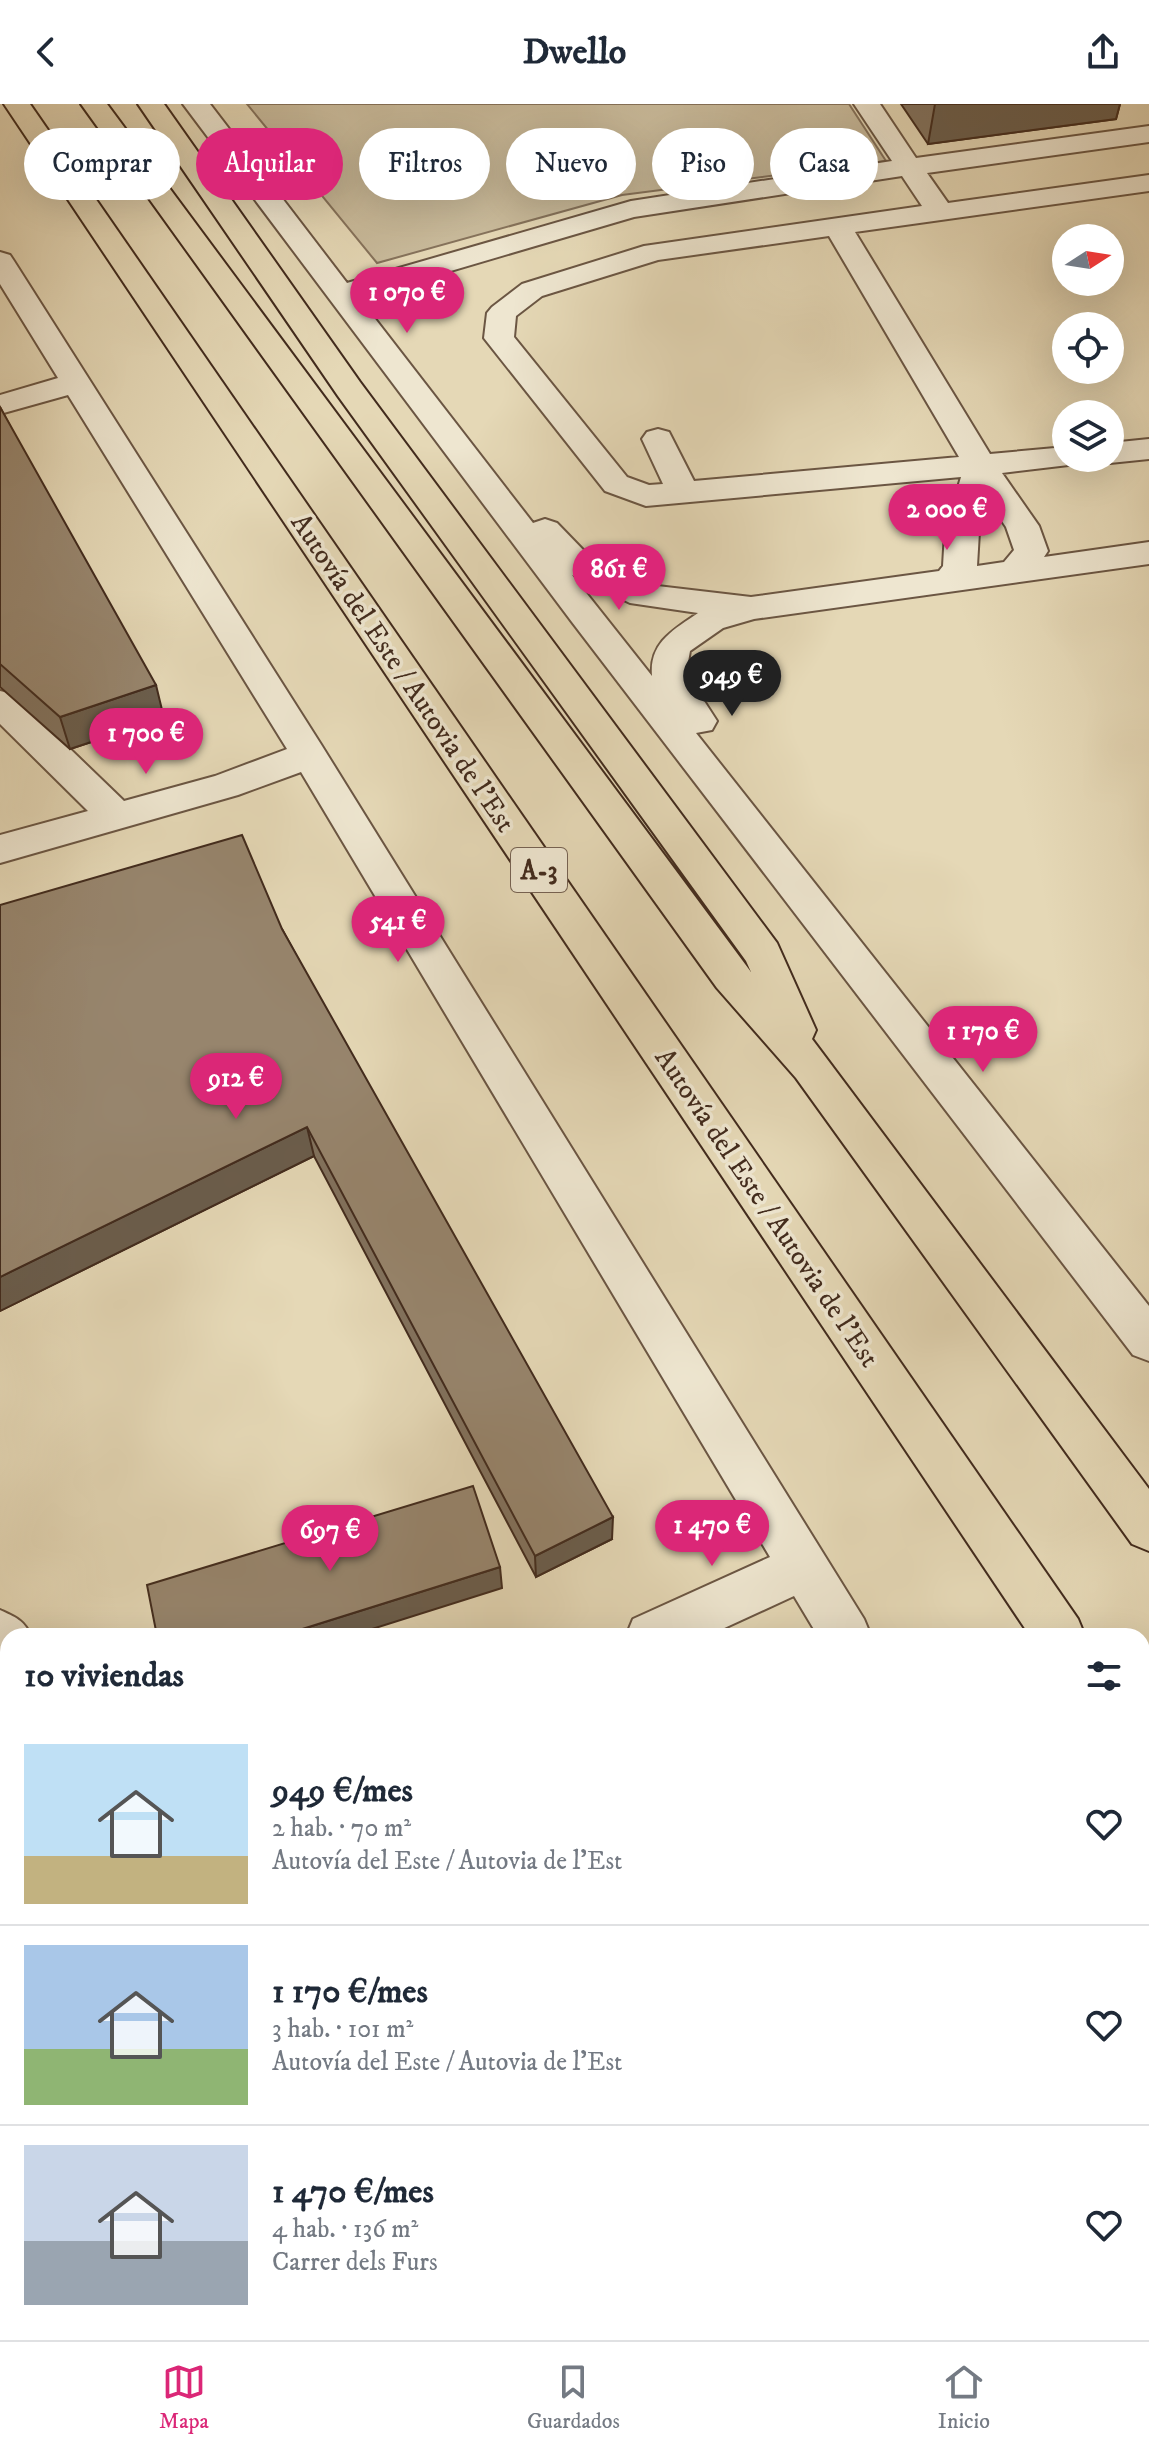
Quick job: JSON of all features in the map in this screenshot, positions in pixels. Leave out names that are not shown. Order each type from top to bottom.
[{"type":"highway","name":"Autovía del Este / Autovia de l'Est","points":[[17,104],[1055,1628]]},
{"type":"highway","points":[[94,104],[731,977],[811,1066],[1149,1528]]},
{"type":"highway","points":[[151,104],[349,389],[763,954],[811,1066]]},
{"type":"street","points":[[196,104],[764,848],[1149,1341]]},
{"type":"street","points":[[867,104],[940,212]]},
{"type":"street","points":[[341,294],[631,209],[1149,134]]},
{"type":"street","points":[[1052,458],[646,496],[616,484],[499,338],[502,313],[532,290],[654,252],[1149,183]]},
{"type":"street","points":[[838,227],[980,465],[1022,526],[1031,551],[1015,571]]},
{"type":"street","points":[[0,261],[309,755],[841,1628]]},
{"type":"street","points":[[0,405],[75,383]]},
{"type":"street","points":[[429,409],[576,563],[642,595],[752,608]]},
{"type":"street","points":[[658,439],[683,493]]},
{"type":"street","points":[[1124,452],[1149,449]]},
{"type":"street","points":[[950,580],[960,568],[962,532],[980,465]]},
{"type":"street","points":[[764,848],[703,727],[668,674],[674,646],[711,620],[752,608],[1149,553]]},
{"type":"street","points":[[584,614],[711,620]]},
{"type":"street","points":[[7,717],[116,816]]},
{"type":"street","points":[[0,849],[225,786],[309,755]]},
{"type":"street","points":[[669,1628],[803,1567]]},
{"type":"shaded area","points":[[247,104],[849,104],[865,128],[770,128],[770,176],[754,178],[754,128],[652,128],[652,191],[636,193],[636,128],[506,128],[506,200],[604,200],[377,263],[325,200],[343,200],[343,128],[267,128]]},
{"type":"shaded area","points":[[878,149],[886,161],[878,162]]},
{"type":"building","points":[[0,407],[156,685],[60,717],[0,664]]},
{"type":"building","points":[[242,835],[282,929],[613,1517],[535,1556],[307,1127],[0,1277],[0,905]]},
{"type":"building","points":[[473,1486],[500,1567],[306,1628],[155,1628],[147,1585]]}]
